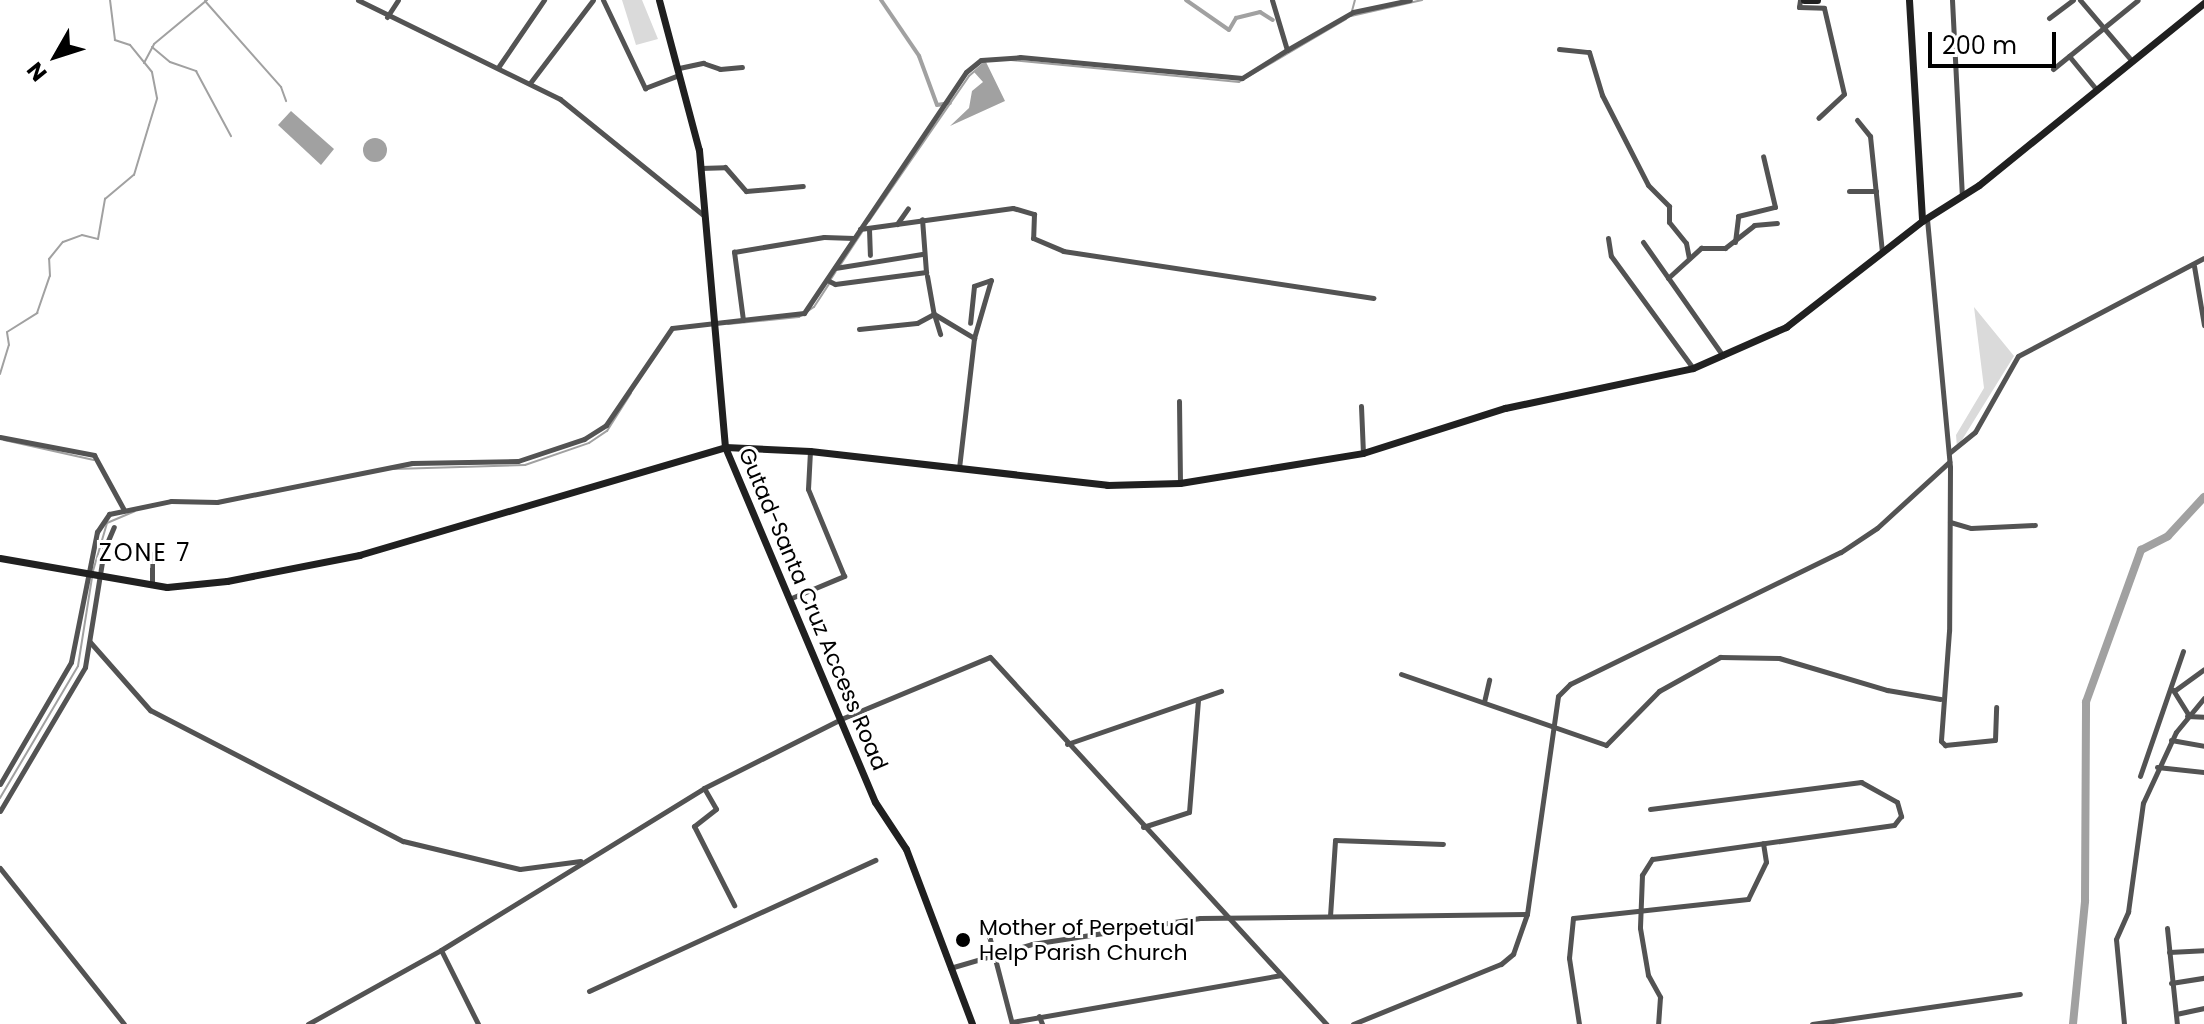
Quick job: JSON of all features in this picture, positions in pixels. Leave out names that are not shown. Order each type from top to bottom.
[{"type":"street","points":[[358,0],[387,17],[499,66],[584,116],[703,215]]},
{"type":"street","points":[[368,7],[373,0]]},
{"type":"street","points":[[387,17],[398,0]]},
{"type":"street","points":[[499,66],[544,0]]},
{"type":"street","points":[[530,83],[593,0]]},
{"type":"street","points":[[603,0],[645,88],[703,63],[742,67]]},
{"type":"street","name":"Gutad-Santa Cruz Access Road","points":[[659,0],[680,71],[700,168],[725,447],[875,802],[906,849],[948,968],[972,1024]]},
{"type":"street","points":[[1272,0],[1287,50]]},
{"type":"street","points":[[0,784],[71,662],[93,575],[101,523],[124,510],[171,501],[217,502],[412,463],[518,461],[601,430],[672,328],[804,313],[966,72],[993,57],[1230,80],[1242,78],[1353,12],[1410,0]]},
{"type":"street","points":[[1817,0],[1802,0],[1799,7],[1824,8],[1844,94],[1818,118]]},
{"type":"street","points":[[1909,0],[1925,220],[1949,453],[1949,631],[1940,699],[1945,745],[1995,740],[1996,707]]},
{"type":"street","points":[[1952,0],[1962,195]]},
{"type":"street","points":[[2049,18],[2073,0]]},
{"type":"street","points":[[2080,0],[2132,61]]},
{"type":"street","points":[[2053,69],[2138,0]]},
{"type":"street","points":[[0,558],[152,585],[191,586],[359,555],[725,447],[810,451],[1107,485],[1180,483],[1363,453],[1505,408],[1693,368],[1786,327],[1962,195],[2132,61],[2198,3]]},
{"type":"street","points":[[1559,49],[1589,52],[1602,95],[1648,185],[1669,206],[1669,222],[1686,243],[1689,258]]},
{"type":"street","points":[[2069,56],[2096,89]]},
{"type":"street","points":[[1857,120],[1870,136],[1882,253]]},
{"type":"street","points":[[1735,243],[1738,216],[1775,207],[1763,156]]},
{"type":"street","points":[[700,168],[725,167],[746,191],[803,186]]},
{"type":"street","points":[[1849,191],[1876,191]]},
{"type":"street","points":[[896,225],[908,208]]},
{"type":"street","points":[[860,229],[1013,208],[1034,214],[1033,238],[1063,251],[1373,298]]},
{"type":"street","points":[[827,280],[835,284],[926,272],[922,254],[922,219]]},
{"type":"street","points":[[1668,278],[1706,246],[1725,248],[1754,225],[1777,223]]},
{"type":"street","points":[[869,229],[870,255]]},
{"type":"street","points":[[743,320],[734,252],[824,237],[854,238]]},
{"type":"street","points":[[1608,238],[1611,256],[1693,368]]},
{"type":"street","points":[[1643,242],[1724,356]]},
{"type":"street","points":[[835,268],[922,254]]},
{"type":"street","points":[[1949,453],[1975,432],[2018,356],[2194,266],[2204,258]]},
{"type":"street","points":[[2194,266],[2204,325]]},
{"type":"street","points":[[927,276],[940,334]]},
{"type":"street","points":[[959,468],[974,338],[991,280],[974,286],[970,323]]},
{"type":"street","points":[[859,329],[917,323],[934,314]]},
{"type":"street","points":[[934,314],[974,338]]},
{"type":"street","points":[[1179,401],[1180,483]]},
{"type":"street","points":[[1361,406],[1363,453]]},
{"type":"street","points":[[0,437],[94,455],[124,510]]},
{"type":"street","points":[[789,599],[844,576],[808,489],[810,451]]},
{"type":"street","points":[[1353,1024],[1501,964],[1522,938],[1558,696],[1570,684],[1594,668],[1841,552],[1877,528],[1948,465]]},
{"type":"street","points":[[1950,522],[1971,528],[2035,525]]},
{"type":"street","points":[[0,811],[69,697],[90,642],[93,575],[106,539],[114,527]]},
{"type":"street","points":[[152,554],[152,585]]},
{"type":"street","points":[[90,642],[150,710],[403,841],[520,869],[581,861]]},
{"type":"street","points":[[2140,776],[2173,688],[2183,651]]},
{"type":"street","points":[[308,1024],[441,950],[704,788],[841,719],[990,657],[1326,1024]]},
{"type":"street","points":[[1401,674],[1555,730],[1606,745],[1659,691],[1720,657],[1779,658],[1874,687],[1940,699]]},
{"type":"street","points":[[2173,688],[2204,669]]},
{"type":"street","points":[[1484,702],[1489,680]]},
{"type":"street","points":[[2173,688],[2187,715]]},
{"type":"street","points":[[1067,744],[1221,691]]},
{"type":"street","points":[[2124,1024],[2116,939],[2128,912],[2143,803],[2171,740],[2187,715],[2204,698]]},
{"type":"street","points":[[1143,827],[1189,812],[1198,699]]},
{"type":"street","points":[[2187,715],[2204,717]]},
{"type":"street","points":[[2171,740],[2204,746]]},
{"type":"street","points":[[2157,767],[2204,772]]},
{"type":"street","points":[[1650,809],[1861,782],[1897,802],[1901,816],[1894,825],[1652,859],[1642,875],[1643,911],[1648,975],[1660,997],[1658,1024]]},
{"type":"street","points":[[704,788],[716,809],[694,826],[734,905]]},
{"type":"street","points":[[1330,916],[1335,840],[1443,844]]},
{"type":"street","points":[[1579,1024],[1569,958],[1573,918],[1748,899],[1766,862],[1763,843]]},
{"type":"street","points":[[589,991],[875,860]]},
{"type":"street","points":[[0,868],[124,1024]]},
{"type":"street","points":[[948,968],[994,953],[1227,916],[1527,914]]},
{"type":"street","points":[[987,928],[1012,1023],[1280,975]]},
{"type":"street","points":[[2167,928],[2177,1024]]},
{"type":"street","points":[[441,950],[478,1024]]},
{"type":"street","points":[[2169,952],[2204,950]]},
{"type":"street","points":[[2171,983],[2204,978]]},
{"type":"street","points":[[1812,1024],[2020,994]]},
{"type":"street","points":[[2176,1014],[2204,1008]]},
{"type":"street","points":[[1039,1016],[1042,1024]]},
{"type":"shaded area","points":[[622,0],[642,0],[658,39],[636,45]]},
{"type":"shaded area","points":[[986,62],[1005,101],[950,126],[969,108],[972,91],[983,82],[974,72]]},
{"type":"shaded area","points":[[291,111],[334,149],[321,165],[278,125]]},
{"type":"shaded area","points":[[375,138],[386,145],[387,150],[380,161],[375,162],[364,155],[363,150],[370,139]]},
{"type":"shaded area","points":[[1974,307],[2014,356],[1957,448],[1956,435],[1984,388]]},
{"type":"waterway","points":[[0,374],[9,345],[7,332],[37,313],[50,276],[49,259],[63,242],[82,235],[98,239],[105,199],[134,175],[157,98],[152,72],[130,45],[115,40],[110,0]]},
{"type":"waterway","points":[[144,63],[154,44],[207,0]]},
{"type":"waterway","points":[[881,0],[919,56],[937,105],[950,103]]},
{"type":"waterway","points":[[1186,0],[1229,30],[1236,18],[1260,12],[1273,20]]},
{"type":"waterway","points":[[1352,11],[1355,0]]},
{"type":"waterway","points":[[1351,16],[1422,0]]},
{"type":"waterway","points":[[205,1],[281,87],[286,101]]},
{"type":"waterway","points":[[1011,60],[1239,82],[1346,19]]},
{"type":"waterway","points":[[152,47],[170,62],[196,71],[231,136]]},
{"type":"waterway","points":[[869,221],[969,76],[985,62]]},
{"type":"waterway","points":[[839,267],[862,232]]},
{"type":"waterway","points":[[831,279],[836,271]]},
{"type":"waterway","points":[[728,324],[799,317],[814,307],[829,284]]},
{"type":"waterway","points":[[394,469],[525,465],[589,443],[607,431],[631,393]]},
{"type":"waterway","points":[[4,440],[94,460]]},
{"type":"waterway","points":[[2073,1024],[2085,901],[2086,702],[2141,550],[2168,536],[2204,497]]},
{"type":"waterway","points":[[93,571],[107,523],[135,511]]},
{"type":"waterway","points":[[0,798],[78,666],[92,578]]},
{"type":"place","name":"Mother of Perpetual Help Parish Church","points":[[963,940]]},
{"type":"district","name":"ZONE 7","points":[[145,553]]}]
